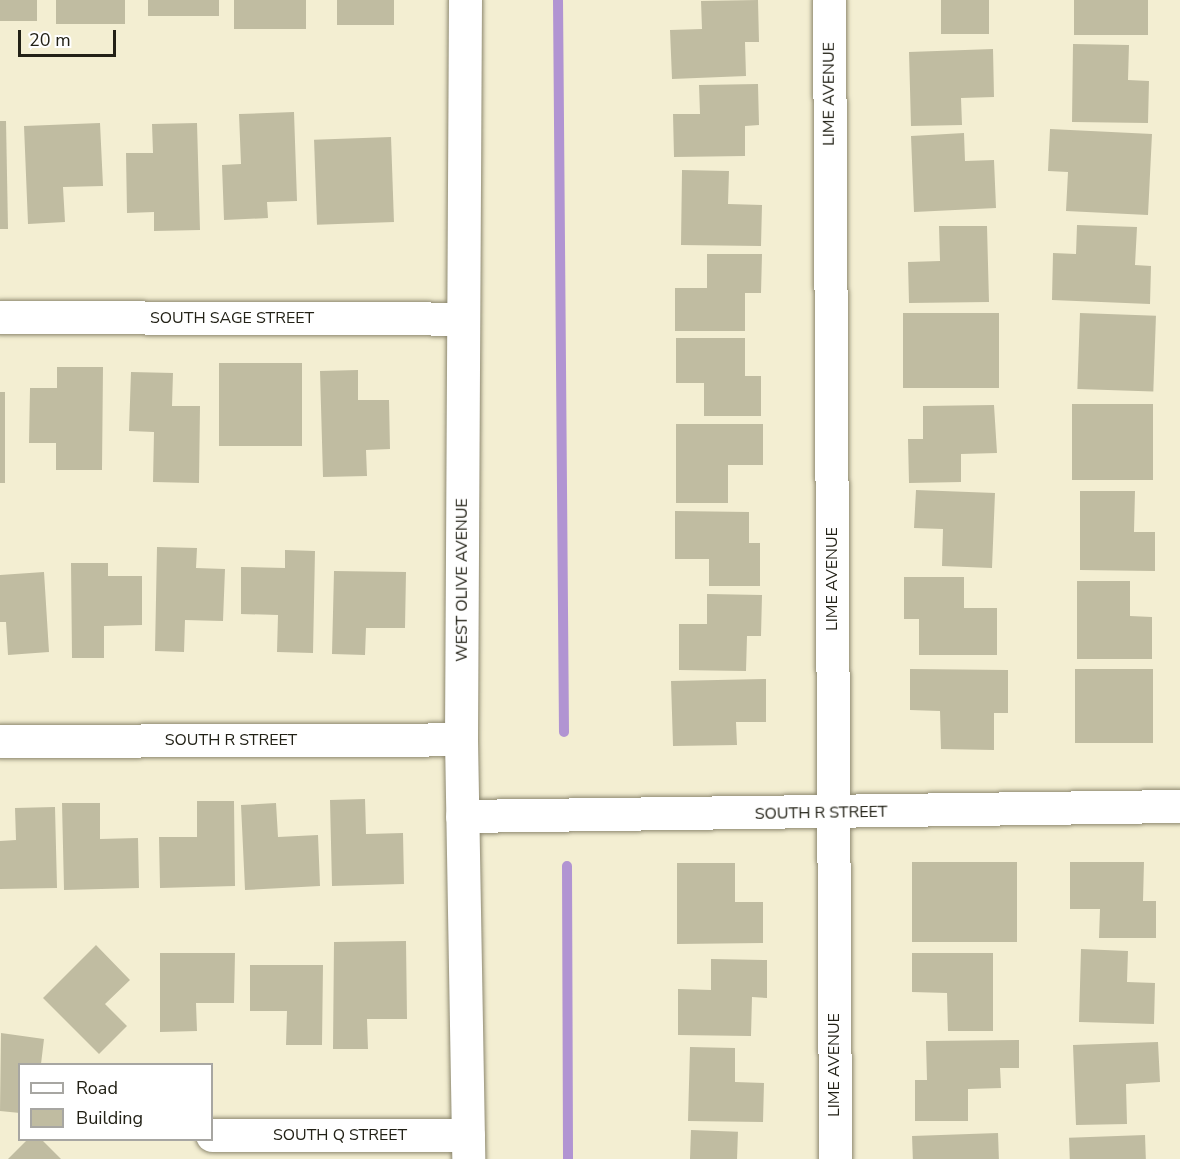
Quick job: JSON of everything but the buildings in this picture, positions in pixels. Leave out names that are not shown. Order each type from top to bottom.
[{"type":"street","name":"WEST OLIVE AVENUE","points":[[465,0],[461,739],[468,1147]]},
{"type":"street","name":"LIME AVENUE","points":[[829,0],[835,1159]]},
{"type":"street","name":"SOUTH SAGE STREET","points":[[0,317],[463,319]]},
{"type":"street","name":"SOUTH R STREET","points":[[0,741],[461,739]]},
{"type":"street","name":"SOUTH R STREET","points":[[462,816],[833,814],[1180,806]]},
{"type":"street","name":"SOUTH Q STREET","points":[[213,1135],[468,1147]]},
{"type":"waterway","points":[[558,0],[564,732]]},
{"type":"waterway","points":[[567,866],[568,1159]]}]
